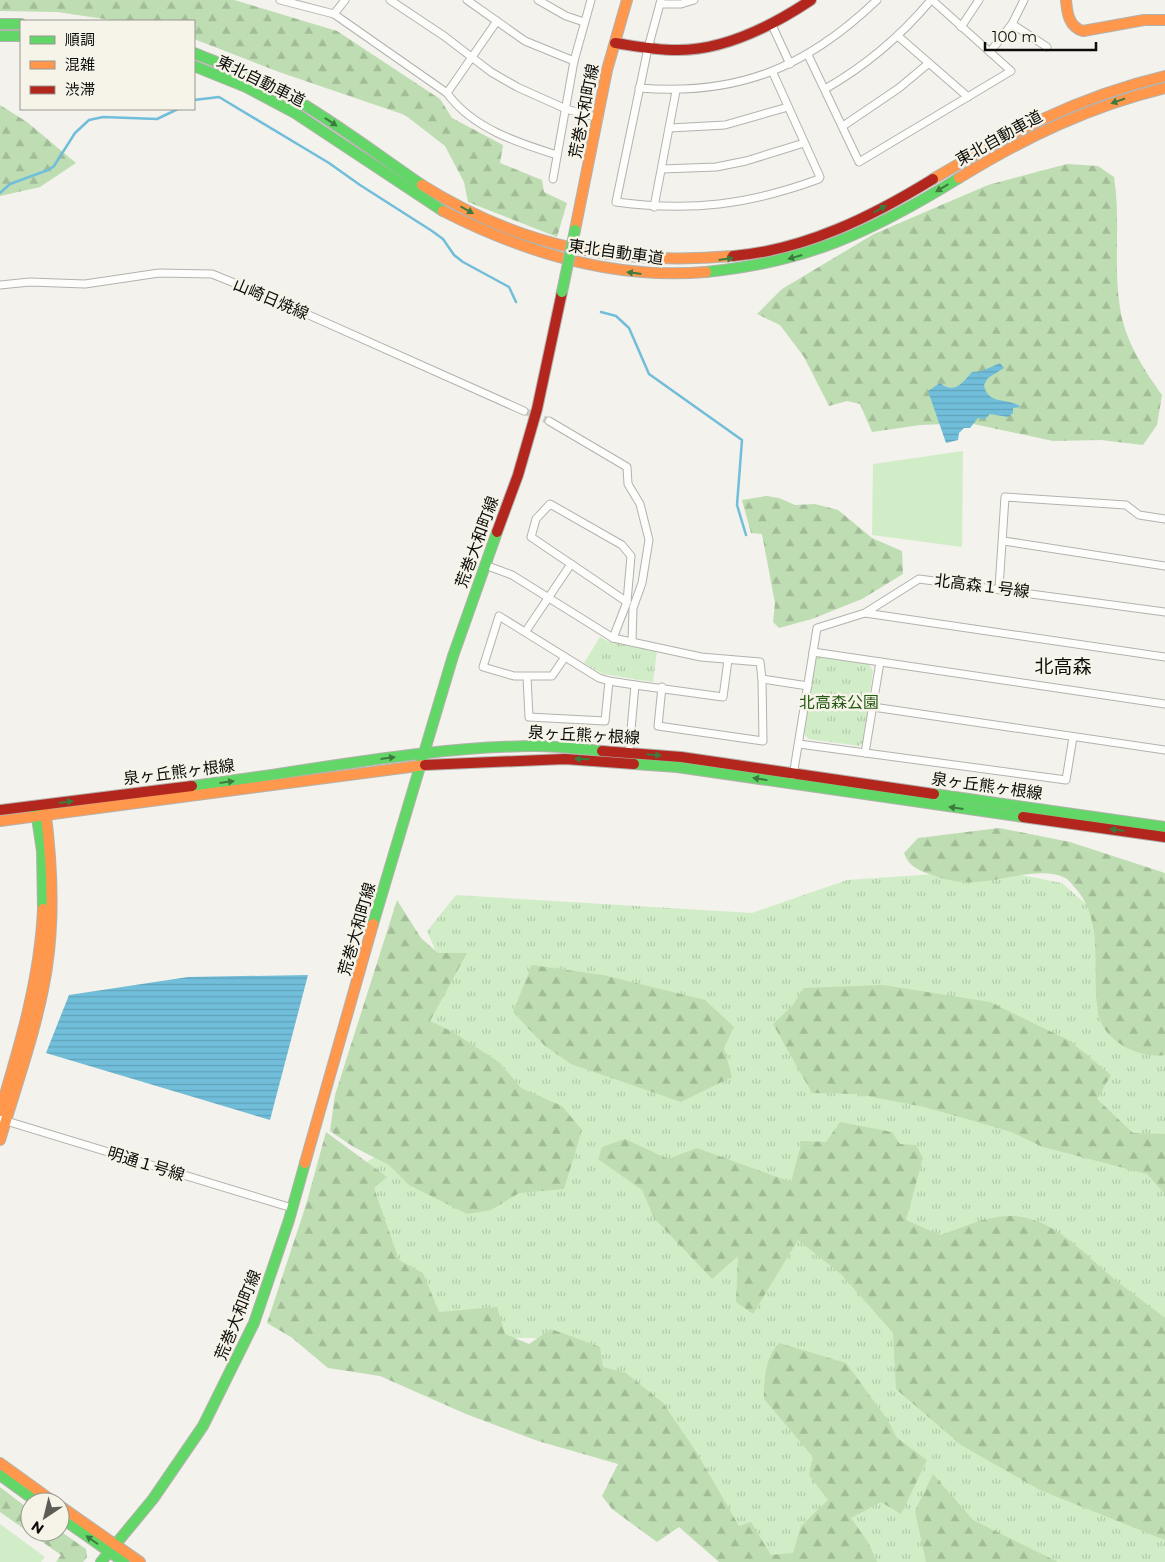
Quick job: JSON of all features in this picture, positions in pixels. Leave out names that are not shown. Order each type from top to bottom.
[{"type":"main road","name":"荒巻大和町線","points":[[101,1562],[178,1464],[219,1396],[254,1323],[292,1208],[419,765],[485,565],[518,475],[537,409],[599,118],[606,70],[627,0]]},
{"type":"main road","points":[[615,42],[662,50],[709,48],[771,23],[811,0]]},
{"type":"main road","points":[[1066,0],[1069,18],[1075,29],[1085,33],[1131,23],[1165,20]]},
{"type":"main road","points":[[0,24],[20,24]]},
{"type":"main road","points":[[2,36],[20,36]]},
{"type":"main road","name":"東北自動車道","points":[[195,53],[238,70],[301,102],[441,196],[477,216],[517,233],[583,252],[634,260],[665,262],[737,257],[794,245],[838,229],[877,211],[1007,135],[1051,112],[1127,86],[1165,76]]},
{"type":"main road","name":"東北自動車道","points":[[195,66],[226,78],[296,113],[437,208],[502,240],[552,258],[582,265],[638,273],[664,274],[712,273],[765,265],[844,241],[898,214],[1034,134],[1138,94],[1165,88]]},
{"type":"main road","name":"泉ヶ丘熊ヶ根線","points":[[0,820],[41,810],[423,754],[512,746],[565,747],[629,752],[794,773],[1165,827]]},
{"type":"main road","name":"泉ヶ丘熊ヶ根線","points":[[0,810],[41,810],[457,761],[557,759],[613,761],[677,767],[1165,837]]},
{"type":"main road","points":[[0,1111],[27,1018],[43,935],[44,868],[41,810]]},
{"type":"main road","points":[[0,1140],[3,1120],[36,1018],[47,968],[51,928],[52,869],[41,810]]},
{"type":"main road","points":[[0,1463],[40,1492]]},
{"type":"main road","points":[[0,1475],[24,1492]]},
{"type":"main road","points":[[70,1514],[112,1548],[124,1562]]},
{"type":"main road","points":[[70,1523],[140,1562]]},
{"type":"street","points":[[280,0],[293,1],[334,14],[447,93],[458,108],[479,122],[528,146],[557,155]]},
{"type":"street","points":[[334,14],[345,0]]},
{"type":"street","points":[[390,0],[444,36],[472,58],[517,87],[566,109],[599,118]]},
{"type":"street","points":[[467,0],[525,41],[574,61]]},
{"type":"street","points":[[538,0],[566,16],[584,22]]},
{"type":"street","points":[[553,179],[574,61],[591,0]]},
{"type":"street","points":[[694,0],[681,4],[660,2],[639,88],[616,202],[654,207],[727,205],[789,190],[819,179],[773,73]]},
{"type":"street","points":[[639,88],[676,91],[714,87],[773,73],[808,55],[840,33],[877,0]]},
{"type":"street","points":[[808,55],[826,89],[859,162],[1011,71],[932,0],[899,37],[858,70],[826,89]]},
{"type":"street","points":[[962,27],[979,0]]},
{"type":"street","points":[[990,52],[1012,24],[1024,0]]},
{"type":"street","points":[[447,93],[497,21]]},
{"type":"street","points":[[771,23],[790,64]]},
{"type":"street","points":[[1012,24],[1047,47]]},
{"type":"street","points":[[899,37],[968,97]]},
{"type":"street","points":[[842,126],[899,88],[929,63]]},
{"type":"street","points":[[654,207],[676,91]]},
{"type":"street","points":[[670,128],[725,125],[788,108]]},
{"type":"street","points":[[662,169],[716,167],[764,156],[804,143]]},
{"type":"street","name":"山崎日焼線","points":[[0,285],[30,282],[85,284],[158,272],[212,274],[264,295],[524,411]]},
{"type":"street","points":[[548,421],[627,467],[628,484],[640,504],[649,540],[642,583],[632,608],[632,642]]},
{"type":"street","points":[[999,588],[1004,542],[1005,496],[1126,505],[1139,515],[1165,520]]},
{"type":"street","points":[[612,638],[627,602],[632,556],[622,545],[550,504],[536,519],[531,537],[627,602]]},
{"type":"street","points":[[1004,542],[1165,566]]},
{"type":"street","points":[[526,631],[571,564]]},
{"type":"street","points":[[485,565],[512,575],[612,638],[728,660],[760,662],[763,741],[658,726],[662,687]]},
{"type":"street","name":"北高森１号線","points":[[792,784],[817,628],[865,613],[919,579],[999,588],[1165,612]]},
{"type":"street","points":[[865,613],[1165,657]]},
{"type":"street","points":[[565,658],[552,676],[527,677],[483,667],[500,616],[526,631],[565,658],[599,678],[609,681],[723,697],[728,660]]},
{"type":"street","points":[[813,652],[1165,704]]},
{"type":"street","points":[[865,753],[880,662]]},
{"type":"street","points":[[527,677],[529,717],[605,722],[609,681]]},
{"type":"street","points":[[762,679],[808,686]]},
{"type":"street","points":[[629,752],[635,685]]},
{"type":"street","points":[[873,707],[1165,750]]},
{"type":"street","points":[[798,744],[1066,780],[1073,737]]},
{"type":"street","name":"明通１号線","points":[[3,1120],[292,1208]]},
{"type":"green space","points":[[0,0],[234,0],[337,31],[440,99],[452,118],[503,145],[500,163],[542,180],[544,192],[567,203],[557,237],[468,202],[464,182],[445,146],[405,115],[279,72],[195,39],[195,20],[111,20],[57,12],[0,11]]},
{"type":"green space","points":[[0,105],[27,122],[76,163],[40,187],[0,196]]},
{"type":"green space","points":[[1067,164],[1098,166],[1114,177],[1117,210],[1118,292],[1122,320],[1130,343],[1162,395],[1157,425],[1143,445],[1101,440],[1053,441],[969,423],[920,425],[872,432],[860,404],[847,401],[829,406],[804,357],[780,325],[757,314],[782,289],[874,234],[988,185]]},
{"type":"green space","points":[[963,451],[962,547],[872,535],[873,464]]},
{"type":"green space","points":[[767,496],[779,498],[795,505],[815,504],[838,510],[872,538],[902,551],[903,574],[862,599],[812,619],[779,628],[773,622],[775,603],[762,534],[751,533],[742,500]]},
{"type":"green space","points":[[600,637],[610,642],[657,651],[653,682],[603,674],[584,663]]},
{"type":"green space","name":"北高森公園","points":[[819,656],[868,663],[873,671],[863,742],[859,746],[809,739],[804,734],[814,660]]},
{"type":"green space","points":[[999,828],[1070,842],[1165,873],[1165,1055],[1144,1054],[1133,1051],[1123,1046],[1106,1032],[1098,1012],[1096,997],[1094,933],[1091,918],[1086,903],[1067,879],[1047,873],[977,882],[952,881],[917,869],[908,861],[904,853],[918,838]]},
{"type":"green space","points":[[995,870],[1062,883],[1131,943],[1165,981],[1165,1562],[769,1562],[551,1338],[494,1338],[436,1319],[393,1266],[360,1166],[388,1149],[443,968],[427,931],[456,895],[752,913],[847,880]]},
{"type":"green space","points":[[397,900],[421,938],[438,953],[467,953],[430,1021],[453,1032],[500,1063],[521,1088],[562,1106],[582,1130],[564,1189],[519,1193],[491,1210],[467,1214],[409,1185],[389,1165],[352,1146],[330,1131],[335,1095]]},
{"type":"green space","points":[[532,965],[603,975],[705,1000],[734,1027],[724,1048],[732,1077],[681,1102],[571,1064],[544,1045],[513,1012]]},
{"type":"green space","points":[[883,985],[990,1002],[1070,1041],[1111,1075],[1097,1099],[1133,1133],[1165,1134],[1165,1194],[1147,1174],[1043,1147],[1011,1132],[967,1119],[924,1107],[857,1094],[812,1093],[773,1024],[792,1006],[804,988]]},
{"type":"green space","points":[[840,1122],[892,1132],[900,1144],[916,1145],[923,1158],[906,1220],[940,1235],[998,1217],[1024,1217],[1039,1222],[1054,1229],[1068,1239],[1119,1283],[1165,1318],[1165,1540],[1040,1490],[961,1445],[896,1389],[893,1333],[842,1275],[798,1240],[753,1314],[736,1302],[738,1256],[712,1279],[654,1218],[642,1190],[598,1159],[602,1147],[625,1139],[668,1159],[697,1148],[791,1182],[802,1141],[826,1142]]},
{"type":"green space","points":[[326,1132],[387,1177],[374,1188],[399,1260],[423,1273],[439,1312],[497,1307],[505,1334],[529,1344],[551,1329],[600,1347],[603,1367],[626,1373],[663,1403],[697,1453],[739,1526],[751,1522],[771,1555],[793,1553],[801,1526],[828,1500],[809,1475],[813,1457],[764,1399],[768,1362],[779,1343],[846,1363],[887,1419],[897,1438],[927,1460],[901,1514],[881,1502],[851,1518],[868,1542],[877,1562],[719,1562],[679,1527],[657,1542],[612,1509],[602,1496],[618,1464],[538,1441],[466,1414],[380,1376],[328,1368],[291,1337],[267,1323],[306,1205]]},
{"type":"green space","points":[[933,1474],[973,1520],[1058,1562],[926,1562],[915,1511]]},
{"type":"green space","points":[[0,1487],[20,1502],[20,1526],[0,1512]]},
{"type":"green space","points":[[0,1524],[20,1539],[20,1542],[25,1542],[45,1557],[41,1562],[0,1562]]},
{"type":"green space","points":[[70,1538],[86,1549],[87,1557],[83,1562],[56,1562],[61,1555],[43,1542],[70,1542]]},
{"type":"water","points":[[1000,363],[1004,368],[988,378],[984,385],[986,392],[994,399],[1010,402],[1021,407],[1013,408],[1013,413],[1008,417],[990,414],[985,419],[978,418],[970,428],[964,428],[959,433],[958,440],[946,443],[928,391],[940,383],[950,388],[958,386],[972,372],[982,371]]},
{"type":"water","points":[[308,975],[270,1120],[46,1053],[69,995],[188,977]]},
{"type":"waterway","points":[[195,100],[219,97],[329,163],[443,239],[454,255],[463,262],[509,287],[516,302]]},
{"type":"waterway","points":[[0,193],[10,184],[54,166],[75,133],[89,120],[103,117],[157,119],[176,110]]},
{"type":"waterway","points":[[601,312],[616,316],[629,328],[649,374],[742,440],[737,505],[746,535]]},
{"type":"tunnel","points":[[524,411],[549,421]]},
{"type":"traffic: fast","points":[[0,24],[20,24]]},
{"type":"traffic: fast","points":[[0,36],[20,36]]},
{"type":"traffic: fast","points":[[195,53],[254,78],[288,95],[339,127],[422,185]]},
{"type":"traffic: fast","points":[[195,66],[246,87],[295,113],[443,211]]},
{"type":"traffic: fast","points":[[706,272],[776,261],[838,241],[898,214],[959,178]]},
{"type":"traffic: fast","points":[[562,292],[575,230]]},
{"type":"traffic: fast","points":[[373,924],[453,656],[497,532]]},
{"type":"traffic: fast","points":[[192,786],[405,755],[491,747],[534,746],[602,751]]},
{"type":"traffic: fast","points":[[634,764],[677,767],[1023,817]]},
{"type":"traffic: fast","points":[[934,794],[1165,827]]},
{"type":"traffic: fast","points":[[36,811],[42,851],[43,909]]},
{"type":"traffic: fast","points":[[101,1562],[153,1499],[203,1426],[254,1323],[289,1220],[305,1163]]},
{"type":"traffic: fast","points":[[0,1475],[23,1492]]},
{"type":"traffic: fast","points":[[70,1524],[124,1562]]},
{"type":"traffic: slow","points":[[575,230],[607,70],[627,0]]},
{"type":"traffic: slow","points":[[1066,0],[1068,14],[1072,23],[1083,31],[1144,20],[1165,20]]},
{"type":"traffic: slow","points":[[933,179],[990,146],[1045,118],[1102,94],[1165,76]]},
{"type":"traffic: slow","points":[[959,178],[983,163],[1058,125],[1110,104],[1165,88]]},
{"type":"traffic: slow","points":[[422,185],[496,224],[572,248],[650,258],[733,256]]},
{"type":"traffic: slow","points":[[443,211],[506,239],[570,260],[637,272],[706,272]]},
{"type":"traffic: slow","points":[[0,821],[425,765]]},
{"type":"traffic: slow","points":[[0,1140],[33,1033],[47,967],[52,888],[45,808]]},
{"type":"traffic: slow","points":[[0,1111],[28,1011],[38,960],[43,909]]},
{"type":"traffic: slow","points":[[305,1163],[373,924]]},
{"type":"traffic: slow","points":[[0,1463],[40,1492]]},
{"type":"traffic: slow","points":[[70,1513],[140,1562]]},
{"type":"traffic: jam","points":[[615,43],[668,50],[712,46],[764,28],[811,0]]},
{"type":"traffic: jam","points":[[733,256],[786,247],[838,229],[887,206],[933,179]]},
{"type":"traffic: jam","points":[[497,532],[518,475],[537,409],[562,292]]},
{"type":"traffic: jam","points":[[602,751],[681,757],[934,794]]},
{"type":"traffic: jam","points":[[425,765],[565,759],[634,764]]},
{"type":"traffic: jam","points":[[0,810],[192,786]]},
{"type":"traffic: jam","points":[[1023,817],[1165,837]]},
{"type":"district","name":"北高森","points":[[1063,666]]}]
